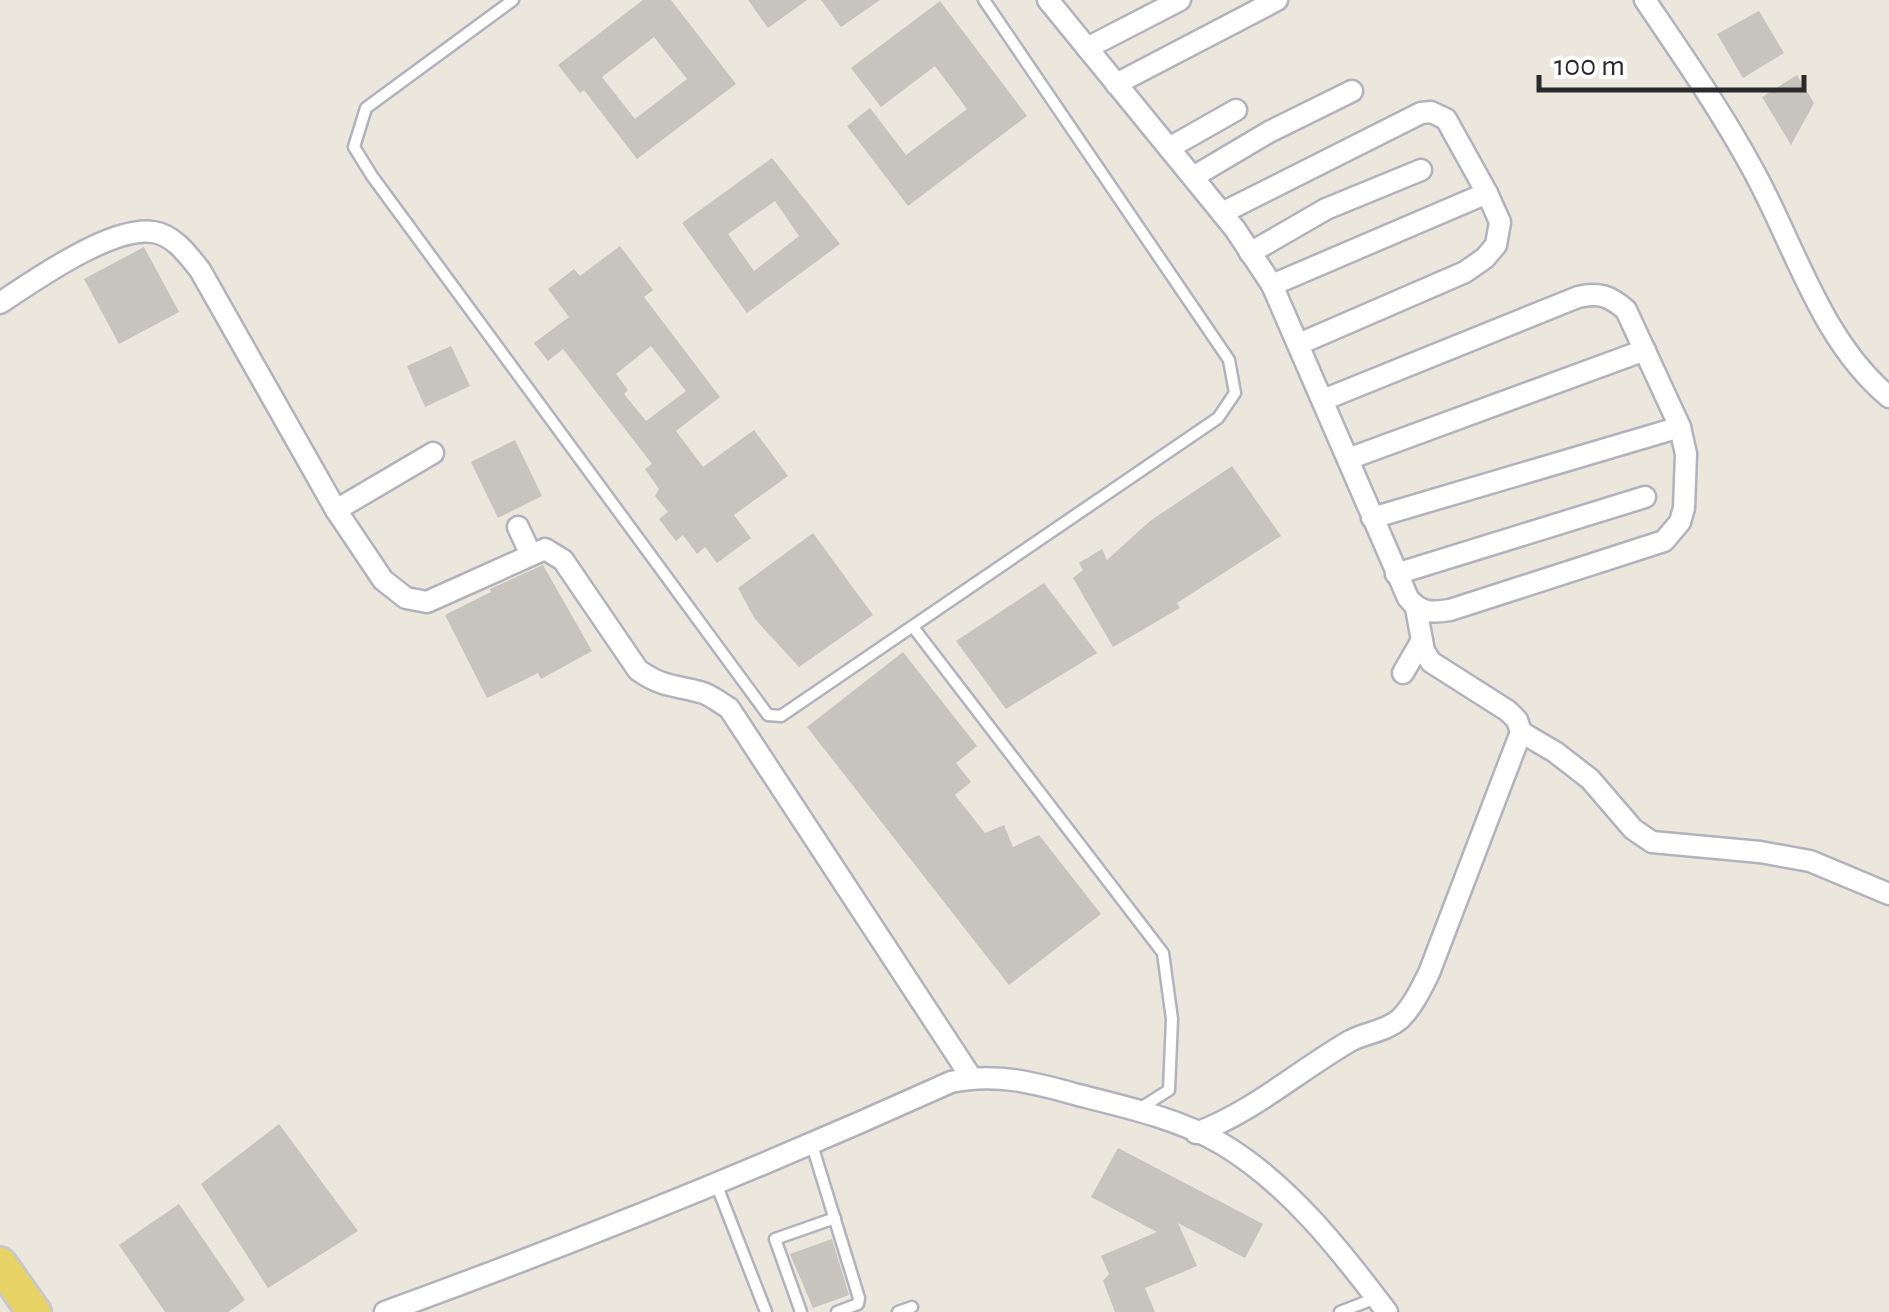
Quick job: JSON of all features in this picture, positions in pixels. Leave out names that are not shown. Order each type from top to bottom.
[{"type":"main road","points":[[0,1264],[34,1312]]},
{"type":"street","points":[[1086,48],[1180,0]]},
{"type":"street","points":[[1116,84],[1277,0]]},
{"type":"street","points":[[1645,0],[1722,114],[1832,326],[1889,397]]},
{"type":"street","points":[[1056,2],[1086,48],[1222,213],[1272,285],[1396,574],[1416,608],[1424,651],[1436,668],[1508,710],[1521,732],[1429,973],[1414,1002],[1386,1029],[1354,1039],[1230,1121],[1196,1133]]},
{"type":"street","points":[[1193,177],[1269,132],[1352,91]]},
{"type":"street","points":[[1169,148],[1236,110]]},
{"type":"street","points":[[1222,213],[1421,113],[1431,112],[1446,119],[1500,222],[1496,245],[1464,272],[1299,344]]},
{"type":"street","points":[[1250,253],[1326,210],[1421,170]]},
{"type":"street","points":[[1272,285],[1488,193]]},
{"type":"street","points":[[0,304],[55,268],[126,233],[155,232],[178,244],[200,270],[336,510],[383,580],[406,598],[427,602],[545,549],[563,560],[638,670],[654,682],[701,692],[729,708],[971,1077]]},
{"type":"street","points":[[1323,400],[1591,294],[1614,299],[1626,310],[1646,350],[1680,428],[1686,454],[1684,508],[1680,522],[1664,542],[1450,610],[1432,614],[1416,608]]},
{"type":"street","points":[[1348,460],[1646,350]]},
{"type":"street","points":[[1372,518],[1680,428]]},
{"type":"street","points":[[336,510],[434,453]]},
{"type":"street","points":[[1396,574],[1645,497]]},
{"type":"street","points":[[518,527],[530,555]]},
{"type":"street","points":[[1403,672],[1422,640]]},
{"type":"street","points":[[1521,732],[1590,779],[1633,830],[1652,842],[1760,852],[1810,862],[1889,894]]},
{"type":"street","points":[[385,1312],[717,1186],[951,1082],[992,1076],[1040,1084],[1138,1110],[1222,1144],[1270,1180],[1308,1216],[1381,1305]]},
{"type":"lane","points":[[512,0],[366,108],[354,147],[768,716],[790,711],[1218,418],[1235,393],[1229,360],[984,0]]},
{"type":"lane","points":[[913,627],[1163,953],[1172,1019],[1169,1090],[1138,1110]]},
{"type":"lane","points":[[812,1145],[860,1298],[858,1304],[836,1312]]},
{"type":"lane","points":[[717,1186],[766,1312]]},
{"type":"lane","points":[[802,1312],[775,1239],[834,1218]]},
{"type":"lane","points":[[1340,1312],[1381,1305]]},
{"type":"lane","points":[[898,1312],[912,1307]]},
{"type":"building","points":[[643,0],[671,0],[736,84],[637,159],[584,90],[580,93],[558,65]],"holes":[[[654,37],[687,79],[635,119],[602,77]]]},
{"type":"building","points":[[748,0],[807,0],[768,28]]},
{"type":"building","points":[[821,0],[880,0],[841,27]]},
{"type":"building","points":[[940,1],[1027,116],[908,206],[847,126],[870,108],[906,155],[967,109],[935,66],[881,107],[851,68]]},
{"type":"building","points":[[1759,11],[1784,53],[1743,78],[1717,34]]},
{"type":"building","points":[[1797,75],[1814,103],[1791,145],[1762,97]]},
{"type":"building","points":[[772,158],[840,244],[747,313],[682,223]],"holes":[[[775,201],[799,236],[754,271],[728,234]]]},
{"type":"building","points":[[620,246],[653,290],[644,297],[720,397],[676,431],[703,467],[754,430],[788,476],[734,515],[751,538],[717,563],[705,547],[697,554],[683,535],[676,541],[659,519],[668,512],[655,496],[659,489],[645,469],[652,464],[563,349],[548,361],[534,343],[569,317],[548,289],[574,269],[580,276]],"holes":[[[651,346],[686,391],[646,421],[624,394],[628,390],[616,374]]]},
{"type":"building","points":[[144,247],[179,312],[119,344],[84,279]]},
{"type":"building","points":[[451,346],[470,386],[425,407],[407,366]]},
{"type":"building","points":[[515,440],[542,496],[498,518],[471,462]]},
{"type":"building","points":[[1232,466],[1281,536],[1177,603],[1180,608],[1113,647],[1073,578],[1083,570],[1079,563],[1102,549],[1107,560],[1150,521]]},
{"type":"building","points":[[813,533],[873,615],[799,667],[755,619],[738,588]]},
{"type":"building","points":[[543,565],[592,651],[541,679],[538,673],[487,698],[445,615]]},
{"type":"building","points":[[1044,583],[1097,653],[1006,709],[956,641]]},
{"type":"building","points":[[903,652],[977,746],[956,763],[971,782],[955,795],[985,833],[1004,825],[1013,847],[1039,835],[1101,914],[1009,985],[807,727]]},
{"type":"building","points":[[279,1124],[358,1231],[268,1288],[201,1184]]},
{"type":"building","points":[[1118,1148],[1263,1224],[1245,1258],[1178,1223],[1197,1266],[1145,1288],[1155,1312],[1115,1312],[1103,1281],[1109,1274],[1101,1256],[1157,1232],[1091,1197]]},
{"type":"building","points":[[179,1204],[245,1300],[228,1312],[165,1312],[119,1245]]},
{"type":"building","points":[[832,1239],[849,1295],[813,1308],[790,1254]]}]
